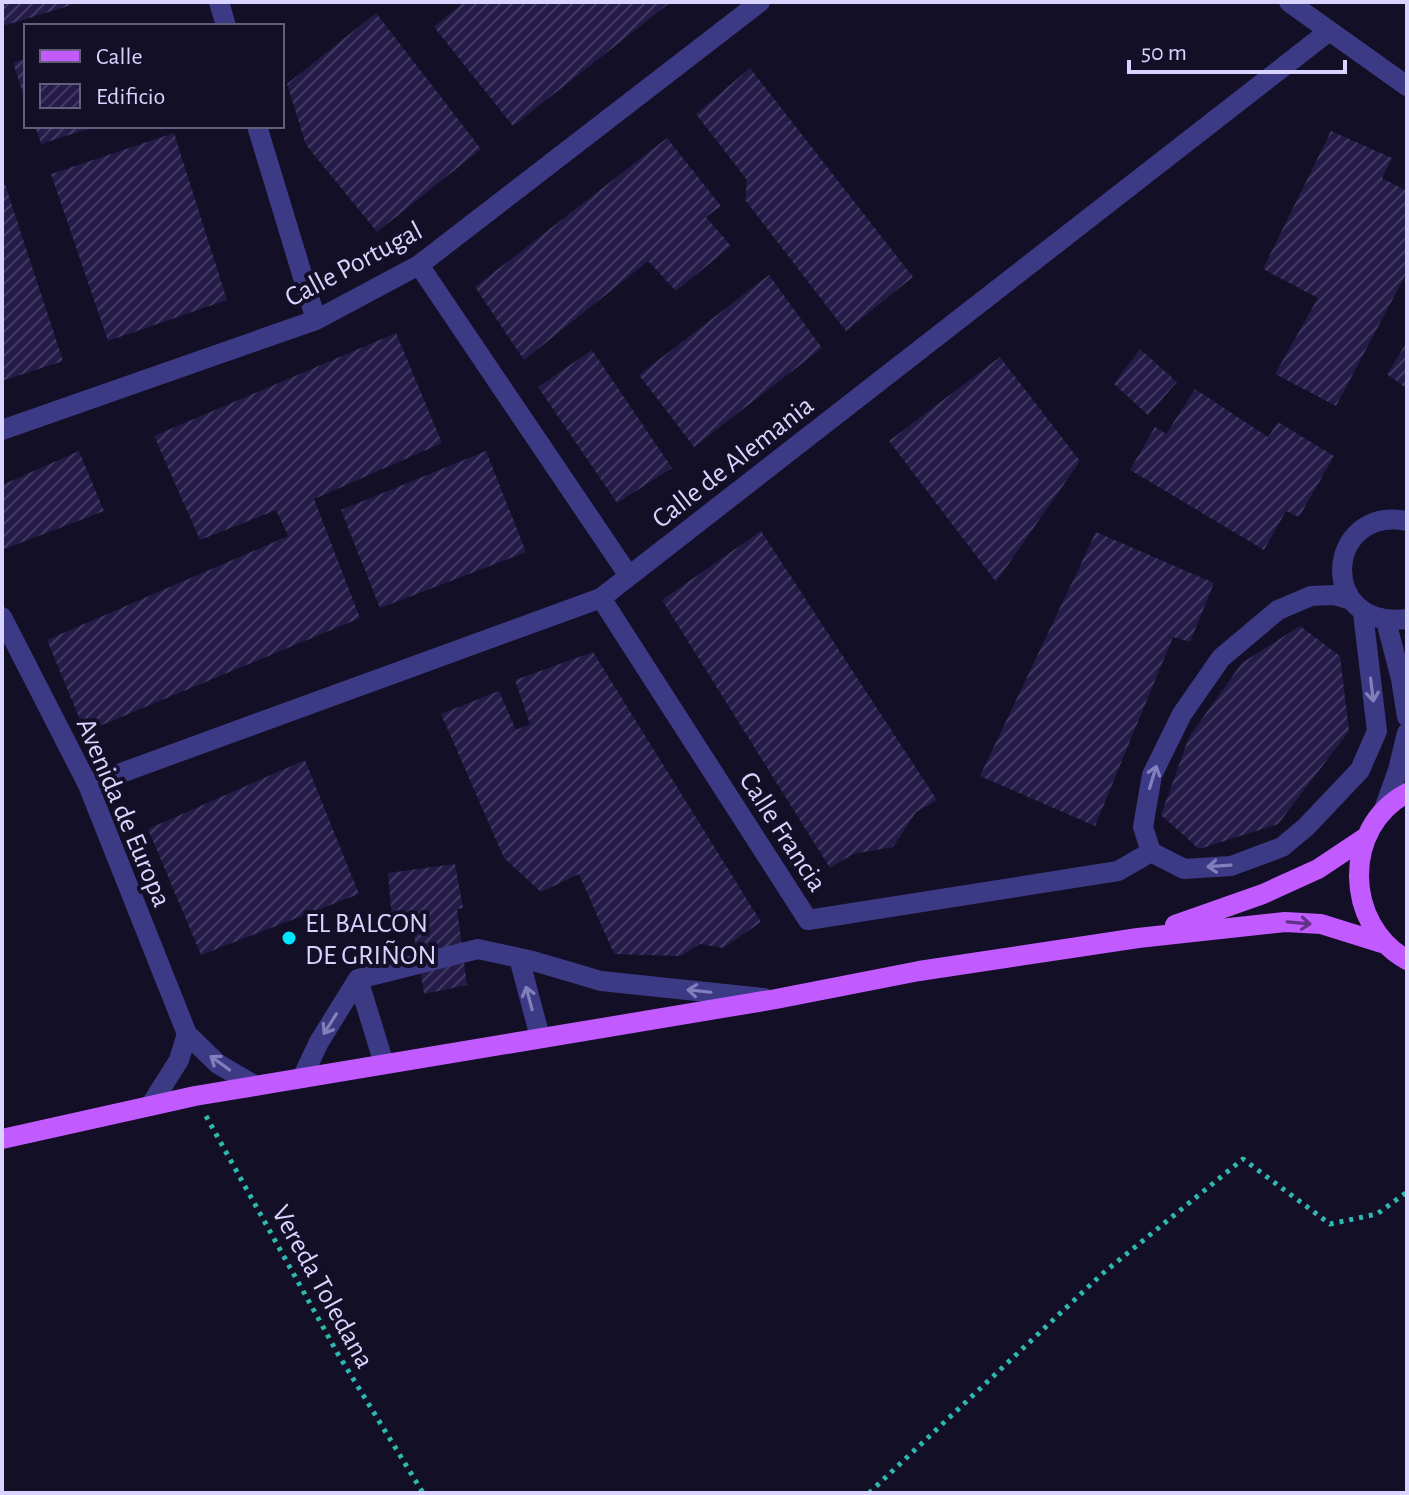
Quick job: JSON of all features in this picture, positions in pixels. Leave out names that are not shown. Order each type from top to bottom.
[{"type":"main road","points":[[1407,793],[1383,812],[1366,837],[1359,859],[1358,882],[1362,904],[1371,925],[1385,944],[1407,960]]},
{"type":"main road","points":[[1138,938],[1263,894],[1318,869],[1366,837]]},
{"type":"main road","points":[[2,1139],[195,1096],[776,999],[919,971],[1138,938],[1285,922],[1321,924],[1385,944]]},
{"type":"street","points":[[219,2],[225,24]]},
{"type":"street","name":"Calle Portugal","points":[[2,430],[316,320],[419,265],[760,2]]},
{"type":"street","points":[[1289,2],[1407,86]]},
{"type":"street","name":"Calle de Alemania","points":[[88,785],[601,598],[1328,32]]},
{"type":"street","points":[[258,128],[316,320]]},
{"type":"street","points":[[419,265],[629,576]]},
{"type":"street","points":[[1407,521],[1387,518],[1371,523],[1355,534],[1345,549],[1341,567],[1343,584],[1357,606],[1377,731],[1360,770],[1306,827],[1282,847],[1231,866],[1184,869],[1151,852],[1143,827],[1152,775],[1182,714],[1221,658],[1278,610],[1311,596],[1334,595],[1357,606],[1397,620],[1407,717]]},
{"type":"street","name":"Calle Francia","points":[[601,598],[808,920],[1118,871],[1151,852]]},
{"type":"street","name":"Avenida de Europa","points":[[2,617],[88,785],[187,1034],[218,1064],[256,1086]]},
{"type":"street","points":[[1383,812],[1407,733]]},
{"type":"street","points":[[302,1078],[319,1042],[358,979],[478,949],[601,981],[776,999]]},
{"type":"street","points":[[519,958],[540,1037]]},
{"type":"street","points":[[358,979],[384,1064]]},
{"type":"street","points":[[150,1106],[179,1060],[187,1034]]},
{"type":"path","name":"Vereda Toledana","points":[[195,1096],[338,1354],[423,1493]]},
{"type":"path","points":[[869,1493],[1102,1274],[1243,1159],[1330,1224],[1377,1214],[1407,1192]]},
{"type":"building","points":[[2,2],[78,2],[78,3],[3,26]]},
{"type":"building","points":[[464,2],[671,2],[513,126],[434,27]]},
{"type":"building","points":[[376,13],[481,149],[377,232],[306,145],[287,84]]},
{"type":"building","points":[[24,59],[24,97],[13,63]]},
{"type":"building","points":[[750,68],[913,277],[846,331],[745,200],[747,180],[696,114]]},
{"type":"building","points":[[36,128],[91,128],[41,144]]},
{"type":"building","points":[[1331,131],[1392,158],[1382,178],[1407,191],[1407,272],[1336,406],[1275,374],[1318,298],[1263,269]]},
{"type":"building","points":[[174,133],[227,300],[108,341],[51,174]]},
{"type":"building","points":[[667,138],[721,206],[706,217],[731,246],[676,291],[648,261],[524,360],[475,287]]},
{"type":"building","points":[[2,175],[63,361],[2,381]]},
{"type":"building","points":[[769,275],[822,348],[694,447],[639,375]]},
{"type":"building","points":[[396,333],[442,443],[314,499],[360,618],[85,732],[47,640],[288,536],[276,510],[200,540],[154,436]]},
{"type":"building","points":[[1407,342],[1407,389],[1387,374]]},
{"type":"building","points":[[1140,349],[1177,382],[1148,415],[1114,384]]},
{"type":"building","points":[[592,350],[672,468],[617,503],[538,387]]},
{"type":"building","points":[[1000,357],[1080,461],[996,582],[889,441]]},
{"type":"building","points":[[1195,389],[1268,437],[1278,422],[1334,456],[1299,517],[1286,511],[1264,550],[1130,470],[1155,427],[1166,434]]},
{"type":"building","points":[[79,451],[104,511],[2,550],[2,485]]},
{"type":"building","points":[[486,451],[526,552],[380,608],[341,510]]},
{"type":"building","points":[[761,531],[937,800],[916,812],[893,847],[853,854],[830,868],[662,600]]},
{"type":"building","points":[[1096,532],[1214,583],[1190,642],[1173,637],[1095,826],[980,776]]},
{"type":"building","points":[[1300,626],[1340,656],[1349,731],[1278,824],[1199,849],[1161,815],[1189,737],[1242,663]]},
{"type":"building","points":[[593,652],[761,922],[723,948],[700,944],[681,956],[614,954],[579,874],[541,892],[504,858],[441,714],[499,691],[516,730],[530,724],[515,680]]},
{"type":"building","points":[[305,760],[359,894],[201,955],[148,829]]},
{"type":"building","points":[[455,864],[463,908],[457,909],[467,985],[424,994],[411,917],[392,920],[388,873]]},
{"type":"place","name":"EL BALCON DE GRIÑON","points":[[289,938]]}]
